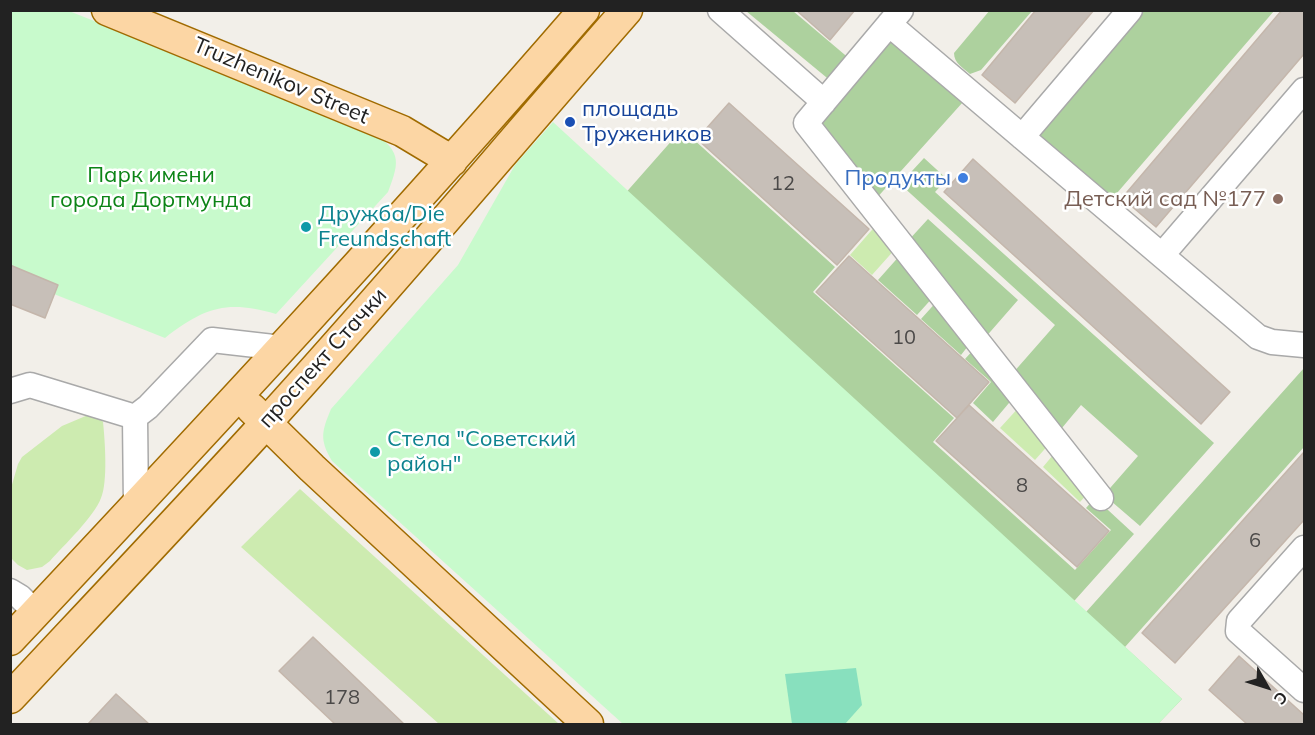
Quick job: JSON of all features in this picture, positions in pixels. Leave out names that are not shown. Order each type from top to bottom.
[{"type":"main road","name":"Truzhenikov Street","points":[[107,10],[402,131],[452,161]]},
{"type":"main road","name":"проспект Стачки","points":[[10,640],[19,596],[136,507],[452,161],[584,10]]},
{"type":"main road","name":"проспект Стачки","points":[[10,698],[266,423],[460,204],[627,10]]},
{"type":"main road","points":[[452,161],[460,204]]},
{"type":"main road","points":[[238,396],[312,468],[588,724]]},
{"type":"lane","points":[[720,10],[824,102]]},
{"type":"lane","points":[[1022,136],[1130,10]]},
{"type":"lane","points":[[1101,498],[806,123],[895,17],[1022,136],[1258,337],[1272,342],[1305,345]]},
{"type":"lane","points":[[1162,255],[1305,90]]},
{"type":"lane","points":[[135,417],[148,407],[212,340],[282,348]]},
{"type":"lane","points":[[10,392],[30,384],[135,417]]},
{"type":"lane","points":[[135,417],[136,507]]},
{"type":"lane","points":[[1305,548],[1239,621],[1238,631],[1305,690]]},
{"type":"green space","points":[[990,10],[1032,11],[981,70],[970,74],[957,62],[954,53]]},
{"type":"green space","name":"Парк имени города Дортмунда","points":[[10,11],[69,11],[371,131],[388,144],[395,157],[395,171],[388,192],[276,314],[244,307],[217,309],[192,319],[165,338],[11,277]]},
{"type":"green space","points":[[746,11],[793,11],[851,60],[832,82]]},
{"type":"green space","points":[[1136,11],[1274,11],[1113,196],[1109,195],[1037,132]]},
{"type":"green space","points":[[889,36],[963,102],[874,201],[815,126]]},
{"type":"green space","points":[[553,122],[1182,699],[1158,724],[623,724],[332,461],[325,447],[323,435],[331,409],[458,265],[515,165]]},
{"type":"green space","points":[[682,129],[835,267],[813,292],[954,418],[933,442],[1075,570],[1111,530],[1086,508],[1095,498],[1134,534],[1067,609],[615,205]]},
{"type":"green space","points":[[924,158],[947,179],[935,192],[1214,443],[1140,526],[1104,495],[1138,456],[1081,405],[1057,434],[1012,374],[1055,325],[900,184]]},
{"type":"green space","points":[[928,219],[1018,300],[984,339],[907,242]]},
{"type":"green space","points":[[878,223],[897,247],[872,275],[850,255]]},
{"type":"green space","points":[[902,253],[935,295],[917,315],[878,280]]},
{"type":"green space","points":[[939,299],[972,341],[961,355],[921,319]]},
{"type":"green space","points":[[976,347],[1014,397],[993,422],[973,403],[991,382],[965,359]]},
{"type":"green space","points":[[1304,368],[1304,447],[1125,647],[1182,699],[1158,724],[986,724]]},
{"type":"green space","points":[[1021,405],[1051,442],[1035,460],[1000,428]]},
{"type":"green space","points":[[88,415],[100,417],[103,422],[105,472],[101,498],[85,522],[50,561],[42,567],[27,570],[11,558],[11,488],[18,464],[22,457],[62,426]]},
{"type":"green space","points":[[1058,449],[1090,491],[1080,502],[1043,467]]},
{"type":"green space","points":[[300,489],[559,724],[439,724],[241,547]]},
{"type":"green space","points":[[856,668],[862,705],[845,724],[792,724],[785,674]]},
{"type":"building","points":[[796,10],[855,10],[830,40]]},
{"type":"building","points":[[1036,10],[1094,10],[1015,103],[982,75]]},
{"type":"building","points":[[1282,10],[1304,10],[1304,54],[1156,227],[1122,198]]},
{"type":"building","points":[[729,103],[869,229],[837,265],[697,139]]},
{"type":"building","points":[[973,159],[1230,392],[1201,424],[944,192]]},
{"type":"building","points":[[849,256],[989,382],[957,418],[816,292]]},
{"type":"building","points":[[10,265],[58,285],[45,318],[10,304]]},
{"type":"building","points":[[969,405],[1109,531],[1077,567],[936,441]]},
{"type":"building","points":[[1304,452],[1304,520],[1175,663],[1142,633]]},
{"type":"building","points":[[313,637],[404,724],[335,724],[279,671]]},
{"type":"building","points":[[1239,656],[1304,715],[1304,724],[1247,724],[1209,690]]},
{"type":"building","points":[[116,694],[149,724],[88,724]]},
{"type":"place","name":"площадь Тружеников","points":[[570,122]]},
{"type":"place","name":"Продукты","points":[[963,178]]},
{"type":"place","name":"Детский сад №177","points":[[1278,199]]},
{"type":"place","name":"Дружба/Die Freundschaft","points":[[306,227]]},
{"type":"place","name":"Стела \"Советский район\"","points":[[375,452]]}]
